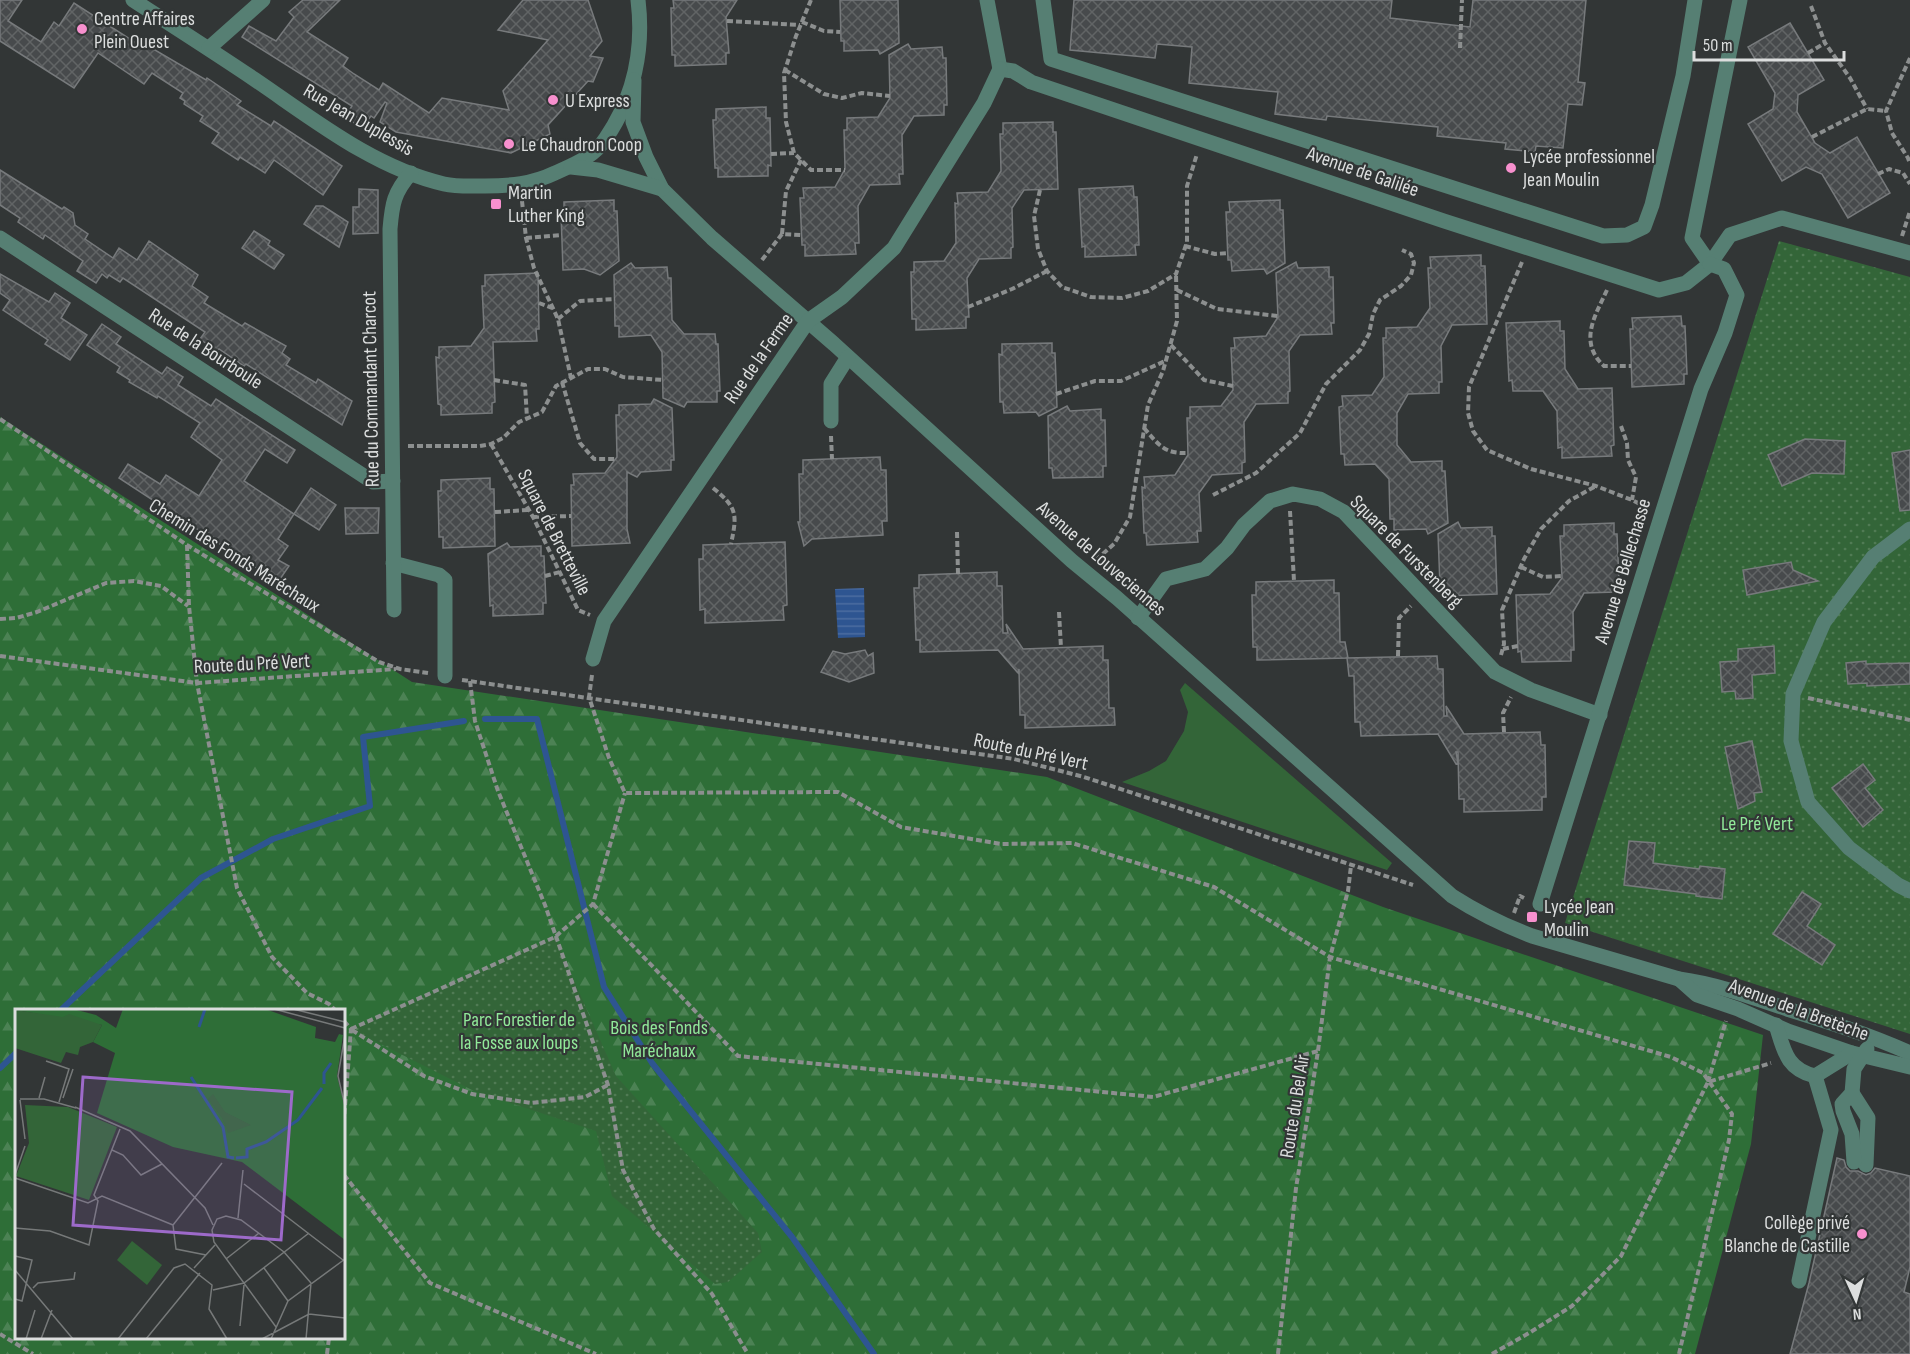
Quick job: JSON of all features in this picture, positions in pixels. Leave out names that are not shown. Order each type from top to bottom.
[{"type":"street","name":"Rue Jean Duplessis","points":[[133,0],[153,6],[209,48],[377,159],[446,185],[520,185],[571,167],[599,149],[618,120],[634,80]]},
{"type":"street","points":[[209,48],[263,0]]},
{"type":"street","points":[[634,80],[640,45],[638,0]]},
{"type":"street","points":[[987,0],[1000,69]]},
{"type":"street","points":[[1043,0],[1051,59],[1603,236],[1627,235],[1644,227],[1652,205],[1683,76],[1695,0]]},
{"type":"street","name":"Avenue de Bellechasse","points":[[1540,904],[1701,389],[1725,333],[1737,295],[1724,269],[1710,264],[1692,238],[1740,0]]},
{"type":"street","name":"Avenue de Galilée","points":[[1000,69],[1013,71],[1031,82],[1659,290],[1686,283],[1710,264],[1730,236],[1782,218],[1904,251]]},
{"type":"street","name":"Rue de la Ferme","points":[[594,659],[604,621],[808,321],[842,297],[894,248],[984,103],[1000,69]]},
{"type":"street","name":"Avenue de Louveciennes","points":[[634,80],[633,123],[646,157],[662,189],[712,238],[808,321],[1083,570],[1435,882],[1460,901],[1509,927],[1532,936]]},
{"type":"street","name":"Avenue de Louveciennes","points":[[571,167],[598,170],[662,189]]},
{"type":"street","name":"Rue du Commandant Charcot","points":[[394,610],[390,229],[393,202],[400,186],[411,173]]},
{"type":"street","name":"Rue de la Bourboule","points":[[0,238],[373,482],[393,482]]},
{"type":"street","points":[[831,421],[831,384],[848,357]]},
{"type":"street","name":"Square de Furstenberg","points":[[1288,496],[1293,494],[1320,499],[1344,512],[1495,672],[1531,690],[1600,715]]},
{"type":"street","points":[[1138,618],[1166,579],[1205,569],[1227,548],[1244,525],[1270,501],[1288,496]]},
{"type":"street","points":[[1910,529],[1873,556],[1824,622],[1793,694],[1791,741],[1808,802],[1849,848],[1898,885],[1910,891]]},
{"type":"street","points":[[393,563],[440,574],[445,579],[445,676]]},
{"type":"street","name":"Avenue de la Bretèche","points":[[1532,936],[1680,979],[1699,981],[1742,994],[1878,1038],[1910,1053]]},
{"type":"street","name":"Avenue de la Bretèche","points":[[1680,979],[1697,995],[1858,1055],[1910,1067]]},
{"type":"street","points":[[1776,1025],[1786,1058],[1802,1073],[1815,1076],[1858,1055],[1878,1038]]},
{"type":"street","points":[[1852,1093],[1842,1104],[1860,1164],[1868,1118],[1852,1093],[1858,1055]]},
{"type":"street","points":[[1799,1281],[1831,1130],[1815,1076]]},
{"type":"path","points":[[811,0],[785,70],[786,122],[794,153],[811,170],[845,170]]},
{"type":"path","points":[[1460,48],[1462,0]]},
{"type":"path","points":[[1811,6],[1825,43],[1850,78],[1867,109]]},
{"type":"path","points":[[727,21],[801,24],[824,31],[840,32]]},
{"type":"path","points":[[1808,53],[1825,43]]},
{"type":"path","points":[[1910,58],[1886,111],[1892,133],[1910,164]]},
{"type":"path","points":[[785,70],[824,94],[842,98],[862,93],[890,96]]},
{"type":"path","points":[[1812,137],[1867,109],[1886,111]]},
{"type":"path","points":[[1083,570],[1114,544],[1130,517],[1148,405],[1166,361],[1177,321],[1176,274],[1185,246],[1187,186],[1202,139]]},
{"type":"path","points":[[771,154],[794,153]]},
{"type":"path","points":[[753,273],[782,234],[786,191],[801,160]]},
{"type":"path","points":[[1878,174],[1889,169],[1903,173],[1910,184]]},
{"type":"path","points":[[520,185],[526,238],[534,268],[558,319],[571,378]]},
{"type":"path","points":[[1040,190],[1034,216],[1038,249],[1047,271],[1062,286],[1091,297],[1122,298],[1148,291],[1176,274]]},
{"type":"path","points":[[1904,251],[1910,211]]},
{"type":"path","points":[[782,234],[801,235]]},
{"type":"path","points":[[526,238],[562,235]]},
{"type":"path","points":[[1185,246],[1215,254],[1228,253]]},
{"type":"path","points":[[1528,248],[1469,387],[1468,413],[1473,431],[1487,450],[1531,469],[1596,486],[1632,500],[1661,516]]},
{"type":"path","points":[[1213,495],[1256,473],[1300,433],[1326,384],[1360,350],[1369,334],[1373,314],[1380,300],[1401,286],[1411,275],[1414,263],[1411,254],[1402,250]]},
{"type":"path","points":[[968,307],[1012,289],[1047,271]]},
{"type":"path","points":[[1613,275],[1591,326],[1590,343],[1599,362],[1604,366],[1631,366]]},
{"type":"path","points":[[1177,290],[1217,309],[1278,316]]},
{"type":"path","points":[[558,319],[580,302],[615,299]]},
{"type":"path","points":[[539,303],[553,309]]},
{"type":"path","points":[[1170,344],[1204,380],[1233,386]]},
{"type":"path","points":[[1056,394],[1095,381],[1121,381],[1166,361]]},
{"type":"path","points":[[392,446],[491,444],[503,438],[519,422],[542,411],[556,386],[588,369],[605,369],[622,377],[663,380]]},
{"type":"path","points":[[494,380],[525,385],[527,418]]},
{"type":"path","points":[[562,382],[580,443],[594,459],[617,459]]},
{"type":"path","name":"Chemin des Fonds Maréchaux","points":[[0,419],[187,545],[379,662],[400,669],[470,681]]},
{"type":"path","points":[[1621,426],[1628,443],[1628,460],[1636,477],[1632,500]]},
{"type":"path","points":[[1143,427],[1162,449],[1177,454],[1188,453]]},
{"type":"path","name":"Square de Bretteville","points":[[491,444],[533,517],[578,610],[604,621]]},
{"type":"path","points":[[701,479],[726,498],[736,518],[731,544]]},
{"type":"path","points":[[1495,672],[1503,649],[1502,610],[1540,529],[1569,501],[1596,486]]},
{"type":"path","points":[[1288,496],[1294,581]]},
{"type":"path","points":[[495,512],[528,510]]},
{"type":"path","points":[[533,517],[572,516]]},
{"type":"path","points":[[957,532],[957,574]]},
{"type":"path","points":[[187,545],[189,606],[197,683],[237,888],[272,957],[307,993],[329,1004],[333,1009]]},
{"type":"path","points":[[1521,567],[1543,577],[1562,576]]},
{"type":"path","points":[[545,576],[560,572]]},
{"type":"path","points":[[0,619],[16,618],[37,612],[105,583],[134,581],[161,586],[189,606]]},
{"type":"path","points":[[1398,656],[1399,618],[1422,594]]},
{"type":"path","points":[[1059,612],[1061,648]]},
{"type":"path","points":[[1503,649],[1518,646]]},
{"type":"path","name":"Route du Pré Vert","points":[[0,656],[197,683],[400,669]]},
{"type":"path","points":[[351,1029],[555,937],[593,904],[625,793],[609,758],[590,697],[594,659]]},
{"type":"path","points":[[470,681],[475,722],[498,791],[545,905],[608,1085],[622,1170],[654,1229],[712,1294],[748,1354]]},
{"type":"path","name":"Route du Pré Vert","points":[[470,681],[1014,759],[1084,777],[1422,889]]},
{"type":"path","points":[[1504,732],[1503,713],[1518,683]]},
{"type":"path","points":[[1793,694],[1910,720]]},
{"type":"path","points":[[625,793],[837,792],[901,827],[1000,844],[1072,843],[1214,887],[1330,957],[1671,1057],[1703,1073],[1732,1114],[1729,1140],[1679,1354]]},
{"type":"path","name":"Route du Bel Air","points":[[1278,1354],[1296,1188],[1318,1051],[1330,957],[1348,891],[1352,866]]},
{"type":"path","points":[[1509,927],[1520,896],[1540,904]]},
{"type":"path","points":[[593,904],[738,1056],[1154,1097],[1318,1051]]},
{"type":"path","points":[[1492,1354],[1572,1306],[1621,1256],[1708,1082],[1731,1006]]},
{"type":"path","points":[[345,1022],[351,1029],[424,1076],[472,1094],[531,1103],[585,1096],[608,1085]]},
{"type":"path","points":[[345,1106],[351,1029]]},
{"type":"path","points":[[1708,1082],[1786,1058]]},
{"type":"path","points":[[345,1176],[430,1283],[596,1354]]},
{"type":"path","points":[[0,1334],[33,1354]]},
{"type":"path","points":[[327,1354],[328,1339]]},
{"type":"green space","name":"Le Pré Vert","points":[[1779,241],[1910,277],[1910,1034],[1565,923]]},
{"type":"green space","name":"Bois des Fonds Maréchaux","points":[[0,417],[412,682],[1047,777],[1383,907],[1763,1035],[1751,1144],[1695,1354],[0,1354]]},
{"type":"green space","points":[[1185,683],[1392,863],[1387,870],[1122,782],[1166,761],[1184,731],[1188,712],[1180,690]]},
{"type":"green space","name":"Parc Forestier de la Fosse aux loups","points":[[555,937],[616,1076],[758,1233],[762,1252],[728,1282],[715,1284],[612,1196],[596,1131],[474,1091],[351,1029]]},
{"type":"water","points":[[864,588],[865,637],[838,638],[835,589]]},
{"type":"building","points":[[0,0],[22,0],[8,21],[41,42],[54,22],[59,26],[74,3],[136,43],[138,40],[206,80],[207,78],[241,101],[237,105],[271,126],[274,121],[342,166],[323,195],[274,160],[265,173],[240,157],[238,160],[212,143],[219,133],[200,121],[203,116],[184,104],[185,101],[180,98],[183,93],[152,73],[144,84],[98,53],[74,88],[0,41]]},
{"type":"building","points":[[303,0],[340,0],[307,32],[348,58],[343,66],[354,74],[379,90],[383,83],[429,113],[442,98],[509,110],[503,91],[548,40],[498,30],[523,0],[588,0],[602,41],[590,56],[603,58],[593,82],[588,81],[548,125],[550,134],[511,153],[396,132],[380,122],[387,103],[385,102],[374,118],[371,116],[362,128],[345,117],[352,106],[242,37],[249,26],[276,41],[294,17],[289,12]]},
{"type":"building","points":[[673,0],[737,0],[726,17],[729,53],[726,53],[726,64],[675,66],[675,55],[672,55],[671,8],[674,8]]},
{"type":"building","points":[[840,0],[898,0],[899,43],[880,54],[878,50],[844,51],[844,41],[841,41]]},
{"type":"building","points":[[1074,0],[1392,0],[1390,18],[1470,27],[1473,0],[1586,0],[1578,82],[1585,83],[1582,105],[1568,104],[1563,148],[1536,146],[1535,152],[1505,149],[1506,143],[1437,136],[1438,127],[1327,116],[1326,120],[1275,114],[1278,92],[1189,83],[1192,47],[1157,44],[1155,58],[1070,50]]},
{"type":"building","points":[[1790,23],[1824,80],[1798,95],[1797,112],[1815,143],[1830,153],[1857,137],[1890,193],[1848,218],[1822,174],[1806,167],[1782,181],[1748,124],[1773,109],[1775,93],[1748,47]]},
{"type":"building","points":[[908,44],[911,49],[942,47],[943,58],[946,58],[947,105],[944,105],[944,115],[914,116],[902,135],[903,174],[899,174],[900,184],[870,185],[858,206],[859,243],[855,243],[856,254],[805,256],[805,245],[802,245],[800,198],[804,198],[803,188],[835,187],[845,169],[844,130],[847,130],[847,118],[878,117],[890,98],[889,55]]},
{"type":"building","points":[[766,107],[766,118],[770,118],[771,166],[768,165],[768,176],[718,177],[718,168],[715,168],[713,120],[716,120],[716,109]]},
{"type":"building","points":[[1053,122],[1053,132],[1056,132],[1058,189],[1024,190],[1012,208],[1011,258],[979,259],[967,278],[969,317],[966,317],[966,328],[916,330],[916,319],[912,319],[911,272],[914,272],[914,262],[944,261],[956,243],[957,193],[988,192],[1001,171],[1000,134],[1003,134],[1003,123]]},
{"type":"building","points":[[0,170],[62,209],[64,207],[73,213],[75,225],[88,234],[85,239],[113,258],[119,248],[137,260],[149,241],[198,275],[192,286],[208,297],[204,303],[242,326],[245,323],[286,346],[282,353],[290,359],[286,365],[316,383],[318,379],[352,401],[342,425],[246,364],[244,366],[219,349],[217,351],[200,339],[205,332],[123,278],[120,282],[109,275],[107,278],[102,274],[96,283],[77,271],[83,261],[45,235],[43,239],[18,222],[20,218],[0,205]]},
{"type":"building","points":[[1133,186],[1134,197],[1137,197],[1139,245],[1135,245],[1136,255],[1085,257],[1085,246],[1082,247],[1079,189]]},
{"type":"building","points":[[359,189],[378,190],[378,233],[353,234],[353,207],[359,207]]},
{"type":"building","points":[[614,200],[614,211],[617,211],[619,261],[600,275],[584,269],[563,270],[561,213],[564,213],[564,202]]},
{"type":"building","points":[[1280,200],[1280,210],[1283,210],[1285,263],[1267,274],[1264,269],[1232,271],[1231,260],[1228,260],[1226,212],[1230,212],[1229,202]]},
{"type":"building","points":[[316,206],[323,206],[348,222],[339,247],[304,224]]},
{"type":"building","points":[[254,231],[270,241],[268,245],[284,255],[274,269],[242,248]]},
{"type":"building","points":[[1481,255],[1481,266],[1485,266],[1487,324],[1452,325],[1441,346],[1442,382],[1439,382],[1439,393],[1408,394],[1397,413],[1397,445],[1411,462],[1442,461],[1442,471],[1445,471],[1448,523],[1428,534],[1426,529],[1394,530],[1394,519],[1390,519],[1389,479],[1375,464],[1345,465],[1344,454],[1341,454],[1339,407],[1343,406],[1342,396],[1372,395],[1384,377],[1383,338],[1386,338],[1386,328],[1417,327],[1430,308],[1428,268],[1431,268],[1430,257]]},
{"type":"building","points":[[1296,262],[1298,268],[1329,267],[1329,277],[1333,277],[1334,323],[1331,323],[1332,334],[1300,335],[1289,351],[1288,403],[1256,404],[1244,422],[1245,462],[1242,463],[1242,473],[1212,475],[1199,493],[1201,531],[1197,531],[1198,542],[1147,545],[1146,533],[1144,533],[1142,487],[1145,488],[1144,477],[1175,475],[1188,455],[1187,418],[1190,418],[1190,407],[1221,406],[1233,390],[1231,348],[1235,348],[1234,338],[1266,336],[1278,317],[1276,273]]},
{"type":"building","points":[[631,263],[635,268],[667,267],[668,278],[671,278],[672,320],[684,334],[715,334],[716,344],[718,344],[720,391],[717,391],[717,402],[687,402],[684,407],[663,398],[662,352],[651,335],[619,337],[619,326],[615,326],[614,275]]},
{"type":"building","points":[[538,273],[539,329],[536,329],[537,341],[493,342],[495,402],[492,403],[492,413],[441,415],[441,405],[438,404],[436,357],[439,358],[439,347],[471,346],[484,328],[482,286],[485,286],[485,275]]},
{"type":"building","points":[[0,274],[49,302],[55,293],[70,303],[61,318],[87,335],[70,360],[45,344],[48,340],[3,310],[10,300],[0,293]]},
{"type":"building","points":[[1681,316],[1682,326],[1685,326],[1687,374],[1684,374],[1684,384],[1632,387],[1630,329],[1633,329],[1632,318]]},
{"type":"building","points":[[1560,321],[1560,331],[1564,331],[1565,369],[1578,389],[1612,388],[1614,445],[1611,446],[1612,456],[1562,458],[1562,447],[1558,448],[1557,411],[1543,391],[1513,391],[1512,380],[1509,381],[1506,323]]},
{"type":"building","points":[[102,324],[121,337],[116,344],[162,374],[167,367],[183,377],[178,385],[211,406],[216,399],[295,450],[287,463],[265,449],[244,481],[294,514],[278,539],[288,546],[278,560],[289,566],[278,582],[119,478],[128,464],[160,484],[166,475],[199,496],[222,460],[191,437],[200,423],[158,396],[157,398],[129,382],[130,380],[117,372],[120,367],[87,345]]},
{"type":"building","points":[[1052,343],[1052,353],[1055,353],[1057,407],[1039,416],[1036,412],[1004,413],[1003,402],[1000,402],[999,354],[1002,355],[1002,344]]},
{"type":"building","points":[[654,399],[672,408],[674,460],[671,460],[671,470],[641,472],[637,477],[627,472],[627,529],[630,543],[572,546],[571,485],[574,485],[573,474],[605,473],[617,457],[616,415],[619,415],[619,405],[651,404]]},
{"type":"building","points":[[1067,406],[1070,411],[1101,409],[1101,420],[1105,420],[1106,466],[1103,466],[1103,477],[1053,478],[1052,468],[1049,468],[1048,416]]},
{"type":"building","points":[[1805,439],[1845,441],[1844,474],[1812,473],[1782,486],[1768,455]]},
{"type":"building","points":[[1910,450],[1910,510],[1900,511],[1892,453]]},
{"type":"building","points":[[880,457],[881,470],[886,470],[887,521],[882,521],[883,535],[812,539],[804,546],[798,522],[800,522],[799,474],[803,474],[803,460]]},
{"type":"building","points":[[490,478],[490,489],[494,489],[495,546],[443,548],[443,537],[439,537],[438,491],[441,491],[441,480]]},
{"type":"building","points":[[311,488],[336,505],[319,530],[294,514]]},
{"type":"building","points":[[345,508],[379,508],[378,533],[346,534]]},
{"type":"building","points":[[1458,522],[1461,528],[1492,527],[1492,536],[1495,536],[1497,594],[1444,596],[1444,586],[1440,586],[1438,534]]},
{"type":"building","points":[[1614,523],[1614,534],[1617,534],[1619,581],[1616,582],[1616,592],[1584,593],[1573,612],[1574,650],[1571,650],[1571,661],[1522,662],[1521,651],[1518,652],[1516,595],[1550,594],[1562,578],[1560,536],[1564,536],[1564,525]]},
{"type":"building","points":[[785,542],[787,605],[783,606],[784,620],[705,623],[705,609],[700,610],[699,559],[703,559],[703,545]]},
{"type":"building","points":[[507,543],[510,547],[541,546],[541,556],[544,556],[546,603],[543,603],[543,614],[493,616],[493,605],[490,606],[488,554]]},
{"type":"building","points":[[1791,562],[1793,570],[1818,581],[1747,595],[1743,570]]},
{"type":"building","points":[[997,572],[997,586],[1002,586],[1003,633],[1008,633],[1006,624],[1023,649],[1103,646],[1103,660],[1108,660],[1109,708],[1114,708],[1115,725],[1025,728],[1025,715],[1020,715],[1019,669],[1018,673],[998,650],[920,652],[920,640],[916,640],[914,588],[919,588],[919,575]]},
{"type":"building","points":[[1334,580],[1334,593],[1339,593],[1340,642],[1345,642],[1348,658],[1257,660],[1257,647],[1253,647],[1252,595],[1256,595],[1256,582]]},
{"type":"building","points":[[1774,646],[1775,673],[1752,675],[1753,698],[1736,699],[1735,691],[1722,692],[1720,662],[1738,661],[1738,649]]},
{"type":"building","points":[[865,650],[868,656],[873,653],[874,673],[849,682],[821,672],[833,651],[845,654]]},
{"type":"building","points":[[1437,656],[1438,669],[1443,669],[1444,716],[1447,716],[1446,706],[1464,734],[1540,732],[1541,745],[1545,745],[1546,797],[1542,797],[1542,810],[1464,812],[1464,799],[1459,799],[1458,752],[1456,752],[1458,763],[1456,764],[1438,734],[1361,736],[1360,722],[1355,722],[1354,676],[1349,676],[1347,658]]},
{"type":"building","points":[[1866,661],[1866,664],[1910,663],[1910,684],[1867,686],[1867,683],[1848,684],[1846,663]]},
{"type":"building","points":[[1752,741],[1762,792],[1754,793],[1755,801],[1738,809],[1725,747]]},
{"type":"building","points":[[1863,764],[1875,780],[1865,788],[1883,810],[1863,827],[1832,788]]},
{"type":"building","points":[[1629,841],[1655,843],[1653,863],[1699,869],[1700,866],[1725,869],[1722,899],[1624,885]]},
{"type":"building","points":[[1802,892],[1821,904],[1807,926],[1835,945],[1822,965],[1773,934]]},
{"type":"building","points":[[1837,1158],[1844,1160],[1850,1171],[1858,1171],[1866,1175],[1875,1168],[1910,1176],[1910,1267],[1904,1292],[1910,1294],[1910,1354],[1790,1354],[1809,1283]]},
{"type":"waterway","points":[[485,719],[537,719],[604,987],[652,1063],[792,1237],[874,1354]]},
{"type":"waterway","points":[[62,1009],[201,878],[273,839],[370,806],[363,737],[464,721]]},
{"type":"waterway","points":[[0,1068],[15,1054]]},
{"type":"place","name":"Centre Affaires Plein Ouest","points":[[82,29]]},
{"type":"place","name":"U Express","points":[[553,100]]},
{"type":"place","name":"Le Chaudron Coop","points":[[509,144]]},
{"type":"place","name":"Lycée professionnel Jean Moulin","points":[[1511,168]]},
{"type":"place","name":"Martin Luther King","points":[[496,204]]},
{"type":"place","name":"Lycée Jean Moulin","points":[[1532,917]]},
{"type":"place","name":"Collège privé Blanche de Castille","points":[[1862,1234]]}]
